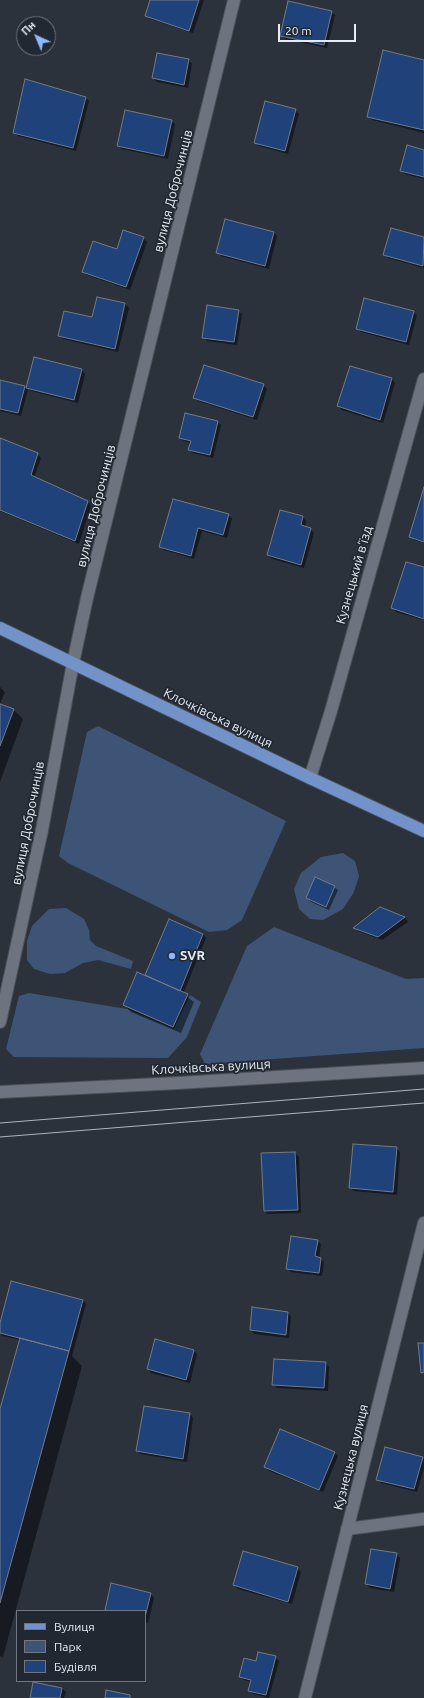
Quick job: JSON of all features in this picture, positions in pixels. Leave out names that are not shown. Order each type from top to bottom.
[{"type":"main road","name":"Клочківська вулиця","points":[[0,628],[310,778],[424,831]]},
{"type":"street","name":"вулиця Доброчинців","points":[[0,1022],[42,830],[73,663],[234,0]]},
{"type":"street","name":"Кузнецький в’їзд","points":[[310,778],[333,704],[424,379]]},
{"type":"street","name":"Клочківська вулиця","points":[[0,1092],[424,1068]]},
{"type":"street","name":"Кузнецька вулиця","points":[[305,1698],[424,1223]]},
{"type":"street","points":[[347,1529],[424,1519]]},
{"type":"green space","points":[[98,726],[286,821],[242,920],[227,930],[209,932],[68,863],[59,856],[87,732]]},
{"type":"green space","points":[[343,853],[355,861],[359,876],[354,892],[343,909],[323,920],[310,919],[299,909],[294,889],[301,873],[321,857]]},
{"type":"green space","points":[[66,908],[84,919],[89,930],[90,940],[96,946],[133,961],[131,969],[98,960],[83,963],[65,973],[50,974],[34,969],[27,960],[27,941],[32,926],[49,909]]},
{"type":"green space","points":[[274,927],[406,979],[424,978],[424,1048],[205,1064],[200,1054],[247,946]]},
{"type":"green space","points":[[29,993],[127,1009],[174,1029],[190,995],[201,1002],[187,1037],[168,1058],[14,1057],[6,1049],[19,996]]},
{"type":"building","points":[[150,0],[199,0],[189,31],[145,16]]},
{"type":"building","points":[[288,1],[332,11],[324,45],[280,36]]},
{"type":"building","points":[[383,50],[424,60],[424,130],[367,117]]},
{"type":"building","points":[[157,53],[189,59],[184,85],[152,78]]},
{"type":"building","points":[[25,79],[86,97],[73,148],[13,133]]},
{"type":"building","points":[[265,101],[296,109],[285,151],[254,143]]},
{"type":"building","points":[[125,110],[172,120],[164,156],[117,146]]},
{"type":"building","points":[[407,145],[424,150],[424,177],[400,171]]},
{"type":"building","points":[[225,219],[274,232],[265,266],[216,253]]},
{"type":"building","points":[[391,228],[424,237],[423,266],[383,255]]},
{"type":"building","points":[[123,230],[144,237],[126,287],[82,272],[93,241],[117,249]]},
{"type":"building","points":[[97,297],[125,303],[115,349],[58,336],[64,311],[92,317]]},
{"type":"building","points":[[364,298],[414,311],[406,342],[356,329]]},
{"type":"building","points":[[207,305],[239,310],[234,342],[202,338]]},
{"type":"building","points":[[34,357],[82,369],[74,400],[26,388]]},
{"type":"building","points":[[204,365],[264,384],[253,417],[193,398]]},
{"type":"building","points":[[350,366],[392,378],[380,420],[337,406]]},
{"type":"building","points":[[0,380],[25,386],[18,413],[0,409]]},
{"type":"building","points":[[185,413],[218,421],[210,455],[188,450],[191,441],[179,438]]},
{"type":"building","points":[[0,438],[38,453],[31,475],[88,501],[75,541],[0,510]]},
{"type":"building","points":[[424,487],[424,542],[409,537]]},
{"type":"building","points":[[173,499],[229,514],[223,535],[198,528],[191,556],[159,547]]},
{"type":"building","points":[[280,510],[303,516],[301,525],[311,528],[301,565],[267,555]]},
{"type":"building","points":[[406,562],[424,567],[424,619],[391,608]]},
{"type":"building","points":[[0,704],[14,709],[0,746]]},
{"type":"building","points":[[315,877],[335,886],[326,907],[306,898]]},
{"type":"building","points":[[380,907],[405,917],[378,937],[353,928]]},
{"type":"building","points":[[169,919],[203,934],[180,991],[145,975]]},
{"type":"building","points":[[137,972],[188,994],[173,1027],[123,1005]]},
{"type":"building","points":[[353,1144],[397,1147],[393,1192],[349,1188]]},
{"type":"building","points":[[295,1152],[298,1210],[264,1211],[261,1153]]},
{"type":"building","points":[[291,1236],[318,1240],[315,1256],[321,1258],[319,1273],[286,1269]]},
{"type":"building","points":[[11,1281],[83,1300],[69,1351],[0,1333],[0,1323]]},
{"type":"building","points":[[252,1307],[288,1312],[286,1335],[250,1330]]},
{"type":"building","points":[[20,1338],[69,1351],[0,1603],[0,1409]]},
{"type":"building","points":[[155,1339],[194,1350],[186,1380],[147,1369]]},
{"type":"building","points":[[418,1343],[424,1343],[424,1372],[421,1373]]},
{"type":"building","points":[[274,1359],[326,1362],[324,1388],[272,1385]]},
{"type":"building","points":[[144,1406],[190,1413],[183,1459],[136,1451]]},
{"type":"building","points":[[280,1429],[335,1452],[319,1490],[264,1467]]},
{"type":"building","points":[[385,1447],[423,1457],[414,1489],[376,1480]]},
{"type":"building","points":[[371,1549],[397,1553],[390,1589],[365,1584]]},
{"type":"building","points":[[243,1551],[298,1567],[288,1602],[233,1585]]},
{"type":"building","points":[[111,1583],[151,1593],[146,1613],[146,1610],[105,1610]]},
{"type":"building","points":[[258,1652],[276,1656],[266,1695],[248,1691],[251,1680],[239,1677],[244,1658],[256,1661]]},
{"type":"building","points":[[33,1682],[62,1688],[60,1698],[30,1698]]},
{"type":"building","points":[[106,1690],[130,1695],[130,1698],[105,1698]]},
{"type":"tram line","points":[[0,1123],[424,1089]]},
{"type":"tram line","points":[[0,1137],[424,1103]]},
{"type":"place","name":"SVR","points":[[172,956]]}]
